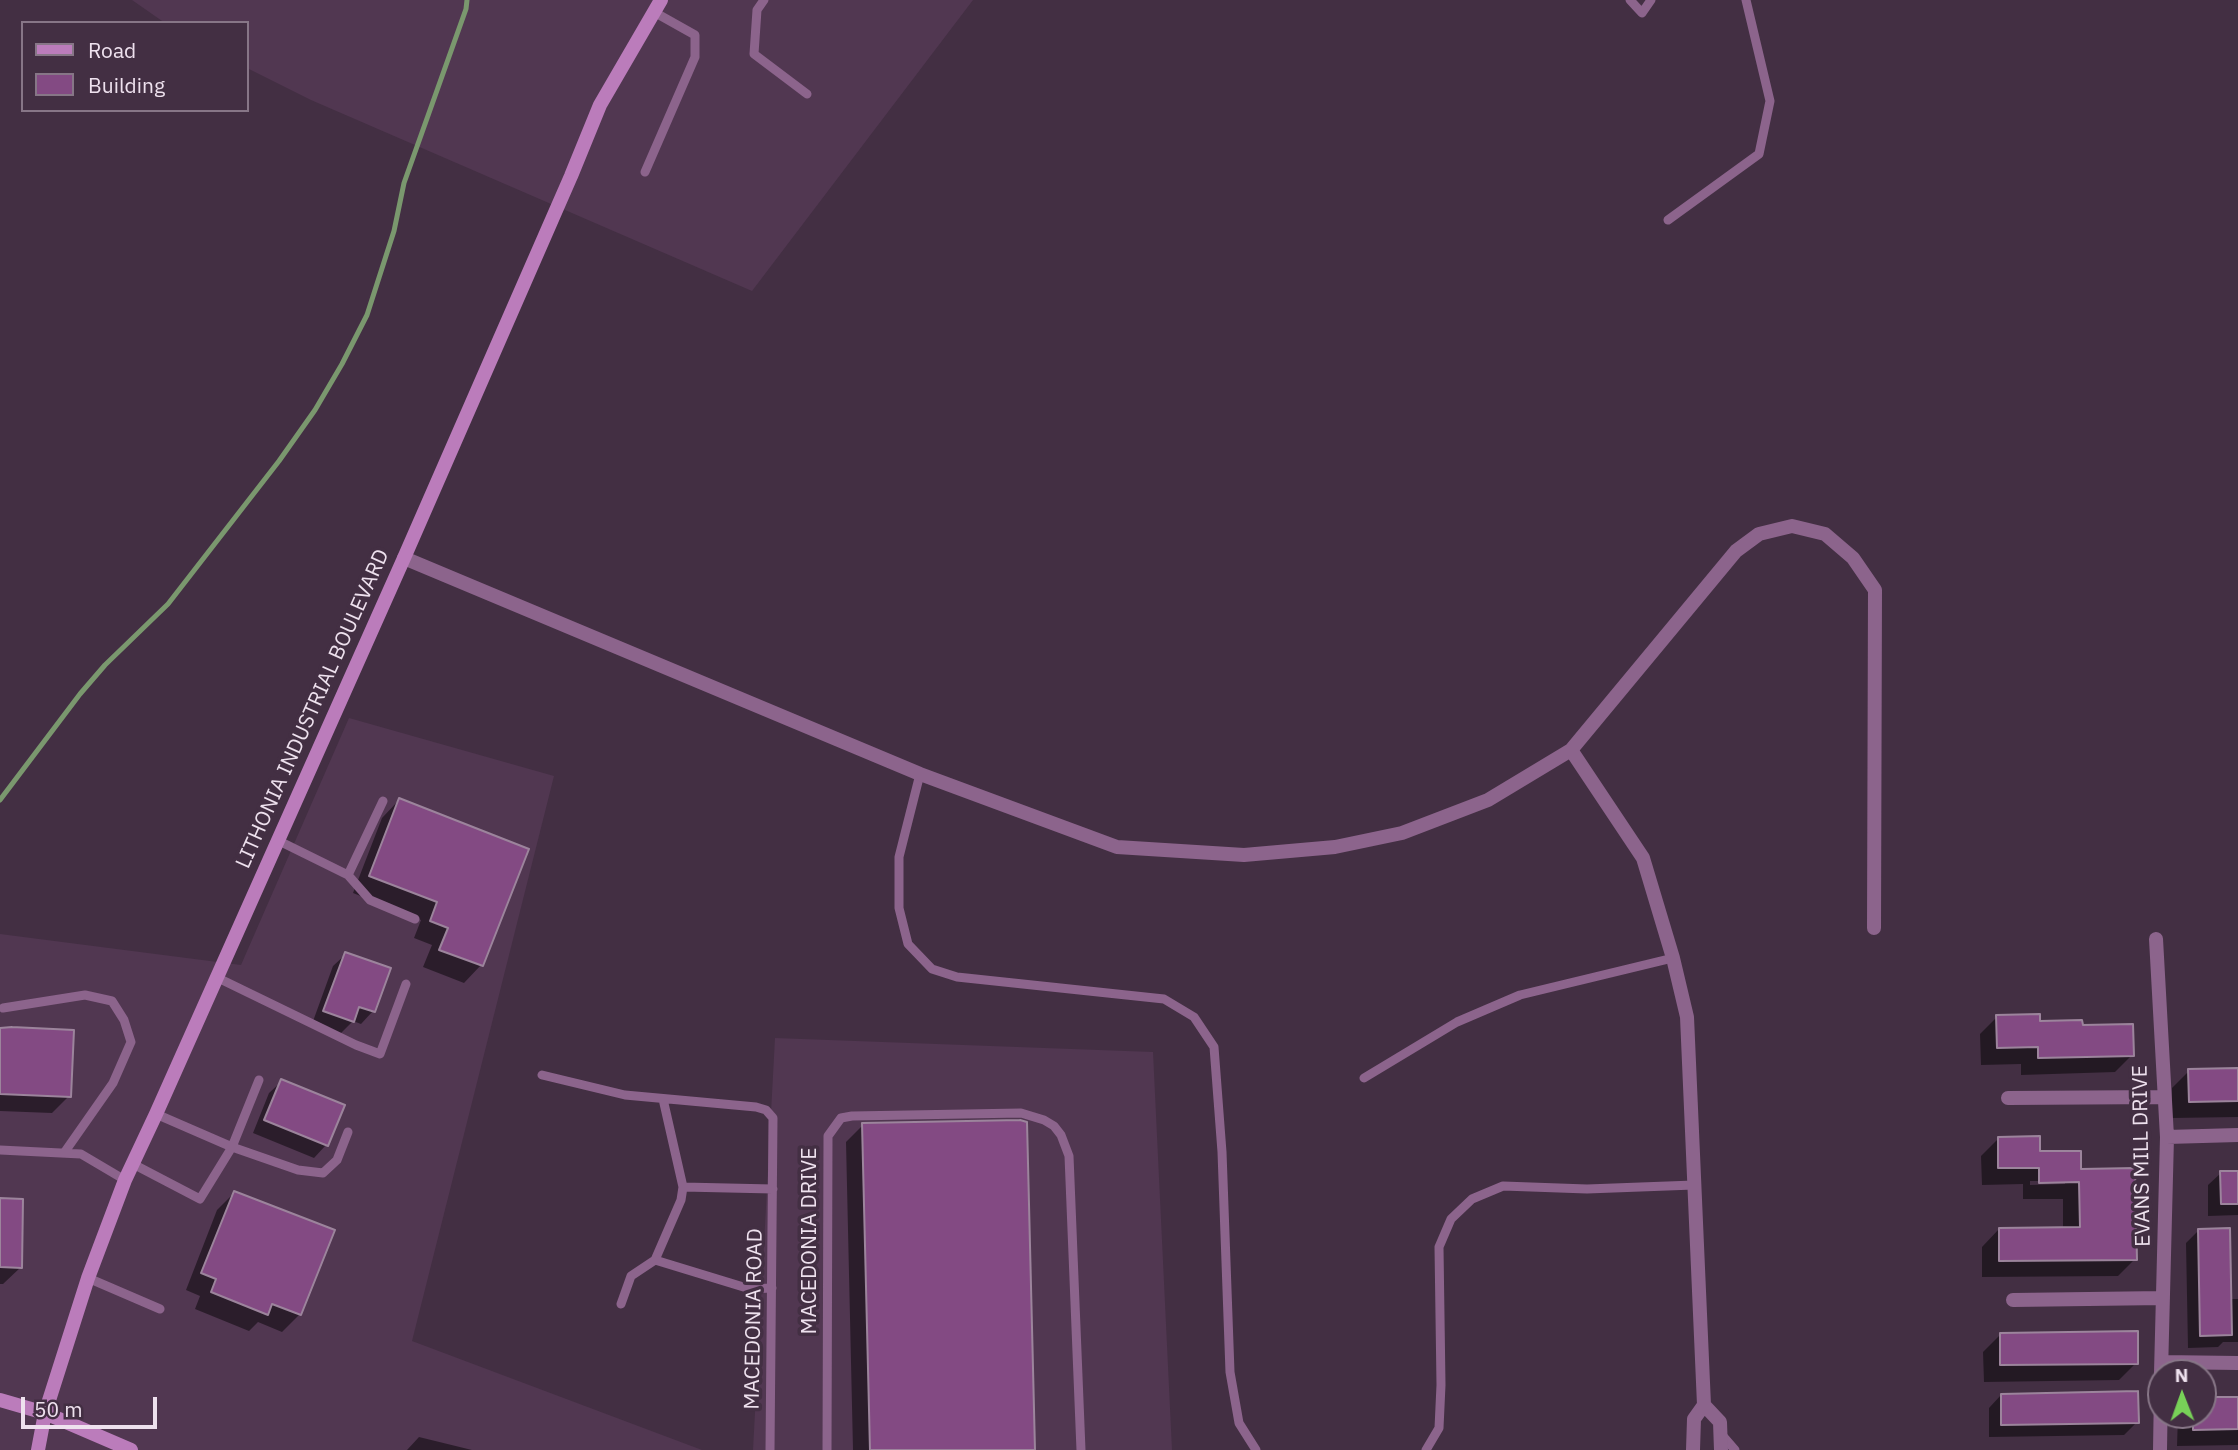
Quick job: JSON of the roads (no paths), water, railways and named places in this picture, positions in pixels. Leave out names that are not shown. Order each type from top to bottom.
[{"type":"main road","name":"LITHONIA INDUSTRIAL BOULEVARD","points":[[38,1450],[45,1413],[88,1278],[125,1180],[404,558],[600,105],[658,6]]},
{"type":"main road","points":[[0,1401],[45,1413],[131,1450]]},
{"type":"street","points":[[404,558],[920,774],[1117,847],[1244,855],[1335,847],[1402,833],[1488,800],[1571,750],[1736,551],[1759,534],[1792,526],[1825,534],[1853,558],[1875,590],[1874,929]]},
{"type":"street","points":[[1571,750],[1643,858],[1673,958],[1687,1017],[1704,1405],[1694,1419],[1693,1450]]},
{"type":"street","name":"EVANS MILL DRIVE","points":[[2157,939],[2167,1137],[2161,1359]]},
{"type":"street","points":[[2008,1098],[2164,1097]]},
{"type":"street","points":[[2167,1137],[2238,1135]]},
{"type":"street","points":[[2013,1300],[2163,1298]]},
{"type":"street","points":[[2217,1364],[2238,1363]]},
{"type":"street","points":[[1704,1405],[1720,1422],[1721,1450]]},
{"type":"street","points":[[2160,1429],[2160,1450]]},
{"type":"lane","points":[[764,0],[757,10],[754,54],[807,94]]},
{"type":"lane","points":[[1630,0],[1642,13],[1651,0]]},
{"type":"lane","points":[[1668,220],[1759,154],[1770,102],[1746,0]]},
{"type":"lane","points":[[645,172],[695,57],[695,36],[658,6]]},
{"type":"lane","points":[[920,774],[899,857],[899,908],[908,944],[932,969],[957,977],[1164,999],[1194,1017],[1214,1047],[1222,1144],[1230,1372],[1239,1423],[1256,1450]]},
{"type":"lane","points":[[348,875],[383,801]]},
{"type":"lane","points":[[277,839],[348,875],[370,900],[415,919]]},
{"type":"lane","points":[[1364,1078],[1457,1022],[1520,995],[1673,958]]},
{"type":"lane","points":[[216,977],[380,1054],[406,984]]},
{"type":"lane","points":[[3,1008],[85,995],[112,1001],[124,1020],[131,1042],[113,1083],[64,1153]]},
{"type":"lane","name":"MACEDONIA ROAD","points":[[542,1075],[625,1095],[756,1107],[766,1110],[773,1118],[770,1450]]},
{"type":"lane","points":[[133,1164],[200,1199],[232,1147],[259,1080]]},
{"type":"lane","points":[[621,1304],[631,1276],[656,1260],[681,1200],[683,1187],[663,1098]]},
{"type":"lane","name":"MACEDONIA DRIVE","points":[[827,1450],[828,1136],[841,1118],[852,1116],[1021,1113],[1054,1126],[1061,1135],[1069,1156],[1081,1450]]},
{"type":"lane","points":[[156,1114],[232,1147],[298,1170],[323,1172],[337,1160],[348,1132]]},
{"type":"lane","points":[[0,1150],[81,1154],[125,1180]]},
{"type":"lane","points":[[1426,1450],[1439,1428],[1441,1385],[1438,1247],[1451,1219],[1472,1199],[1503,1185],[1587,1189],[1694,1185]]},
{"type":"lane","points":[[683,1187],[773,1189]]},
{"type":"lane","points":[[656,1260],[750,1289],[772,1289]]},
{"type":"lane","points":[[88,1278],[160,1308]]},
{"type":"lane","points":[[1721,1435],[1735,1450]]},
{"type":"waterway","points":[[0,800],[80,694],[105,665],[168,604],[279,461],[315,410],[342,364],[367,315],[394,231],[404,183],[467,0]]}]
